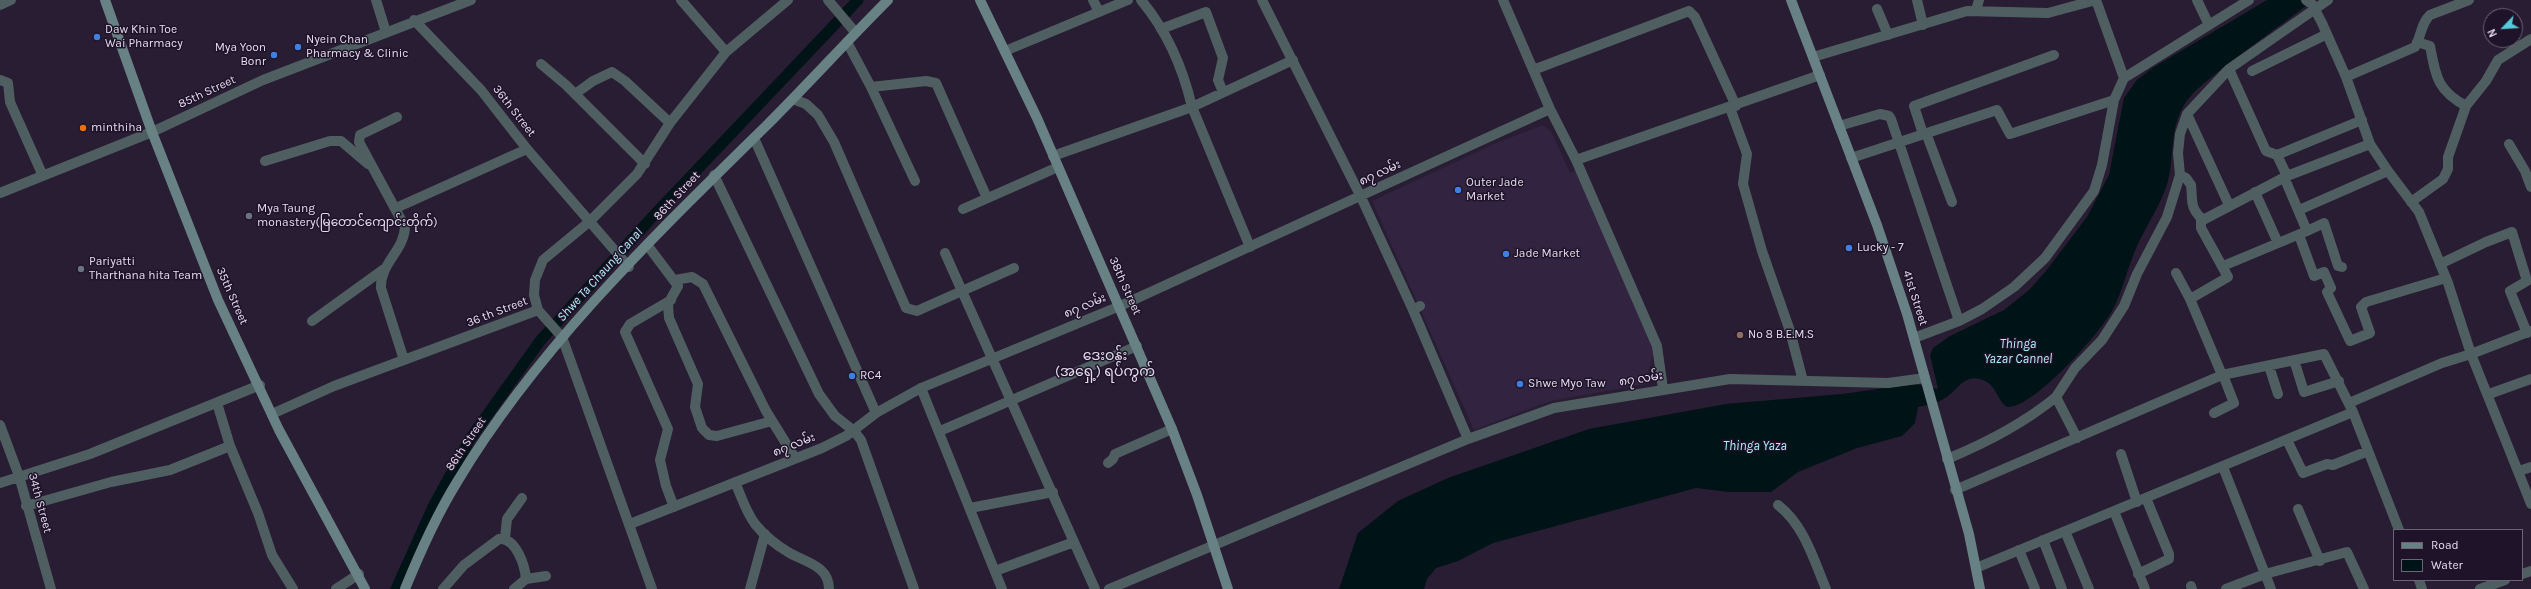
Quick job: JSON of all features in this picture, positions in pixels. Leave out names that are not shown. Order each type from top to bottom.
[{"type":"main road","name":"35th Street","points":[[106,0],[152,132],[218,300],[260,385],[272,414],[359,574],[365,589]]},
{"type":"main road","name":"86th Street","points":[[405,589],[427,537],[456,483],[482,442],[559,334],[629,267],[714,175],[793,99],[855,32],[888,0]]},
{"type":"main road","name":"38th Street","points":[[980,0],[1058,167],[1120,306],[1172,429],[1197,495],[1228,589]]},
{"type":"main road","name":"41st Street","points":[[1790,0],[1877,225],[1914,338],[1956,490],[1980,589]]},
{"type":"street","points":[[0,5],[11,0]]},
{"type":"street","points":[[376,0],[386,32]]},
{"type":"street","name":"85th Street","points":[[0,193],[152,132],[263,80],[414,20],[471,0]]},
{"type":"street","points":[[681,0],[726,52]]},
{"type":"street","points":[[538,310],[534,295],[535,280],[541,265],[588,222],[645,164],[670,123],[726,52],[788,0]]},
{"type":"street","points":[[828,0],[855,32]]},
{"type":"street","points":[[1093,0],[1099,12]]},
{"type":"street","points":[[1005,51],[1128,0]]},
{"type":"street","points":[[1141,0],[1161,29],[1186,84],[1192,106],[1250,247]]},
{"type":"street","points":[[1262,0],[1417,308],[1468,439]]},
{"type":"street","points":[[1917,0],[1922,25]]},
{"type":"street","points":[[1976,10],[1979,0]]},
{"type":"street","points":[[1813,57],[1976,10],[2048,13],[2096,0],[2124,78]]},
{"type":"street","points":[[2197,0],[2209,25]]},
{"type":"street","points":[[1914,338],[1958,321],[1982,309],[2014,287],[2045,258],[2094,191],[2102,165],[2114,100],[2124,78],[2249,0]]},
{"type":"street","points":[[1947,459],[1979,446],[2015,426],[2056,397],[2075,368],[2102,340],[2124,306],[2137,274],[2167,217],[2180,175],[2178,153],[2180,134],[2187,114],[2229,70],[2311,4],[2328,0]]},
{"type":"street","points":[[1507,1],[1533,70],[1550,109],[1576,160],[1657,346],[1663,389]]},
{"type":"street","points":[[2346,78],[2404,53],[2418,42],[2425,20],[2430,15],[2463,1]]},
{"type":"street","points":[[2311,4],[2327,34],[2346,78],[2370,144],[2419,212],[2446,278],[2471,354],[2489,394],[2531,504]]},
{"type":"street","points":[[1877,9],[1888,35]]},
{"type":"street","points":[[1533,70],[1689,11],[1695,17],[1733,107],[1748,154],[1743,184],[1762,252],[1790,331],[1803,381]]},
{"type":"street","points":[[1161,29],[1206,12],[1223,58],[1218,80],[1223,92]]},
{"type":"street","name":"36th Street","points":[[414,20],[481,90],[527,149],[588,222],[629,267]]},
{"type":"street","points":[[2252,72],[2327,34]]},
{"type":"street","points":[[2412,202],[2435,186],[2445,174],[2448,169],[2448,157],[2466,106],[2486,81],[2498,60],[2531,39]]},
{"type":"street","points":[[846,42],[871,87],[915,181]]},
{"type":"street","points":[[2418,42],[2430,46],[2434,69],[2445,93],[2466,106]]},
{"type":"street","points":[[1952,202],[1914,106],[2054,55]]},
{"type":"street","points":[[1053,156],[1192,106],[1293,60]]},
{"type":"street","points":[[541,64],[575,94],[645,164]]},
{"type":"street","points":[[2229,70],[2266,151],[2278,155],[2362,120]]},
{"type":"street","points":[[575,94],[593,80],[612,72],[625,81],[670,123]]},
{"type":"street","points":[[1576,160],[1733,107],[1820,75]]},
{"type":"street","points":[[0,80],[8,83],[10,102],[43,176]]},
{"type":"street","points":[[871,87],[926,81],[936,83],[988,198]]},
{"type":"street","points":[[793,99],[806,104],[818,115],[834,142],[906,308],[917,311],[963,292],[1014,268]]},
{"type":"street","points":[[1851,158],[1996,110],[2008,133],[2014,133],[2114,100]]},
{"type":"street","name":"၈၇ လမ်း","points":[[630,524],[795,458],[854,431],[876,413],[922,388],[1120,306],[1361,197],[1550,109]]},
{"type":"street","points":[[1839,126],[1885,114],[1891,119],[1958,321]]},
{"type":"street","points":[[2187,114],[2229,205]]},
{"type":"street","points":[[397,117],[360,135],[359,142],[405,227],[402,243],[384,269],[381,278],[381,288],[404,360]]},
{"type":"street","points":[[754,138],[876,413]]},
{"type":"street","points":[[265,161],[330,141],[340,141],[373,169],[384,187]]},
{"type":"street","points":[[2202,220],[2285,177],[2370,144]]},
{"type":"street","points":[[2509,144],[2526,171],[2531,187]]},
{"type":"street","points":[[396,208],[527,149]]},
{"type":"street","points":[[2278,155],[2285,177],[2300,210],[2303,233],[2314,276],[2325,272],[2331,288],[2327,292],[2350,341],[2370,333],[2361,307],[2366,302],[2446,278]]},
{"type":"street","points":[[963,209],[1058,167]]},
{"type":"street","points":[[2300,210],[2388,171]]},
{"type":"street","points":[[714,175],[819,394],[836,416],[854,431],[860,440],[871,464],[914,589]]},
{"type":"street","points":[[2180,175],[2186,178],[2191,186],[2190,199],[2194,209],[2202,220],[2201,228],[2223,266],[2228,278],[2190,299]]},
{"type":"street","points":[[2255,192],[2278,243]]},
{"type":"street","points":[[2223,266],[2324,223],[2338,266],[2342,267]]},
{"type":"street","points":[[1976,568],[2287,440],[2442,363],[2471,354],[2529,332],[2510,291],[2527,281],[2512,232],[2486,242],[2440,264]]},
{"type":"street","points":[[648,246],[675,280],[678,288],[671,300],[668,311],[669,318],[698,384],[695,407],[705,432],[712,436],[716,436],[772,421]]},
{"type":"street","points":[[945,253],[1095,589]]},
{"type":"street","points":[[312,321],[384,269]]},
{"type":"street","points":[[2176,273],[2190,299],[2234,404],[2214,413]]},
{"type":"street","points":[[675,280],[692,277],[703,284],[772,421],[795,458]]},
{"type":"street","points":[[671,300],[630,324],[625,332],[668,429],[660,460],[666,486],[674,507]]},
{"type":"street","name":"36 th Street","points":[[272,414],[334,386],[538,310],[559,334],[630,524],[652,589]]},
{"type":"street","points":[[940,431],[1137,346]]},
{"type":"street","points":[[1956,490],[2222,375],[2324,354],[2351,407],[2399,529]]},
{"type":"street","points":[[2294,360],[2304,392],[2339,382]]},
{"type":"street","points":[[2269,366],[2278,394]]},
{"type":"street","points":[[2489,394],[2531,378]]},
{"type":"street","name":"၈၇ လမ်း","points":[[1109,589],[1468,439],[1554,408],[1730,379],[1888,383],[1925,379]]},
{"type":"street","points":[[0,483],[90,454],[217,404],[260,385]]},
{"type":"street","points":[[922,388],[1002,589]]},
{"type":"street","points":[[2056,397],[2076,438]]},
{"type":"street","points":[[217,404],[230,446],[258,513],[272,555],[293,589]]},
{"type":"street","name":"34th Street","points":[[0,425],[19,476],[26,506],[51,589]]},
{"type":"street","points":[[1108,463],[1113,459],[1115,454],[1172,429]]},
{"type":"street","points":[[2287,440],[2303,472],[2327,464],[2333,465],[2368,451]]},
{"type":"street","points":[[26,506],[111,482],[160,474],[230,446]]},
{"type":"street","points":[[2121,454],[2141,500],[2169,554],[2169,559],[2165,562],[2138,574]]},
{"type":"street","points":[[2223,467],[2271,589]]},
{"type":"street","points":[[2518,471],[2531,467]]},
{"type":"street","points":[[734,482],[751,517],[765,534],[789,553],[813,564],[826,576],[829,589]]},
{"type":"street","points":[[970,508],[1053,492]]},
{"type":"street","points":[[505,538],[508,519],[522,498]]},
{"type":"street","points":[[1778,505],[1789,513],[1800,530],[1826,589]]},
{"type":"street","points":[[2298,509],[2320,560]]},
{"type":"street","points":[[2114,511],[2145,589]]},
{"type":"street","points":[[2065,531],[2089,589]]},
{"type":"street","points":[[750,589],[765,534]]},
{"type":"street","points":[[443,589],[473,557],[499,539],[505,538],[510,542],[519,556],[526,579]]},
{"type":"street","points":[[2043,540],[2062,589]]},
{"type":"street","points":[[995,571],[1074,542]]},
{"type":"street","points":[[2019,550],[2035,589]]},
{"type":"street","points":[[2226,589],[2265,574],[2348,552],[2364,589]]},
{"type":"street","points":[[336,589],[359,574]]},
{"type":"street","points":[[514,589],[526,579],[546,576]]},
{"type":"street","points":[[2480,589],[2502,581]]},
{"type":"shaded area","name":"Jade Market","points":[[1543,125],[1552,133],[1570,173],[1578,169],[1655,348],[1645,384],[1550,401],[1474,430],[1372,201],[1494,144]]},
{"type":"water","points":[[2267,0],[2313,0],[2219,71],[2199,88],[2186,102],[2176,125],[2170,172],[2165,190],[2137,246],[2112,311],[2105,322],[2080,352],[2048,384],[2033,396],[2018,404],[2007,407],[2001,401],[1995,390],[1985,381],[1978,379],[1966,380],[1942,400],[1918,407],[1915,423],[1902,436],[1857,448],[1798,472],[1771,492],[1729,492],[1696,488],[1493,543],[1458,561],[1436,568],[1427,579],[1424,589],[1339,589],[1358,533],[1398,501],[1448,478],[1589,429],[1726,404],[1842,394],[1915,384],[1938,389],[1930,355],[1933,348],[1950,336],[2004,310],[2029,290],[2046,271],[2087,217],[2109,175],[2124,98],[2137,80],[2154,67]]},
{"type":"waterway","name":"Shwe Ta Chaung Canal","points":[[396,589],[433,507],[470,439],[540,341],[655,214],[858,0]]},
{"type":"place","name":"Daw Khin Toe Wai Pharmacy","points":[[97,37]]},
{"type":"place","name":"Nyein Chan Pharmacy & Clinic","points":[[298,47]]},
{"type":"place","name":"Mya Yoon Bonr","points":[[274,55]]},
{"type":"place","name":"minthiha","points":[[83,128]]},
{"type":"place","name":"Outer Jade Market","points":[[1458,190]]},
{"type":"place","name":"Mya Taung monastery(မြတောင်ကျောင်းတိုက်)","points":[[249,216]]},
{"type":"place","name":"Lucky - 7","points":[[1849,248]]},
{"type":"place","name":"Jade Market","points":[[1506,254]]},
{"type":"place","name":"Pariyatti Tharthana hita Team","points":[[81,269]]},
{"type":"place","name":"No 8 B.E.M.S","points":[[1740,335]]},
{"type":"place","name":"RC4","points":[[852,376]]},
{"type":"place","name":"Shwe Myo Taw","points":[[1520,384]]},
{"type":"district","name":"ဒေးဝန်း (အရှေ့) ရပ်ကွက်","points":[[1105,364]]},
{"type":"water label","name":"Thinga Yazar Cannel","points":[[2018,352]]},
{"type":"water label","name":"Thinga Yaza","points":[[1755,446]]}]
